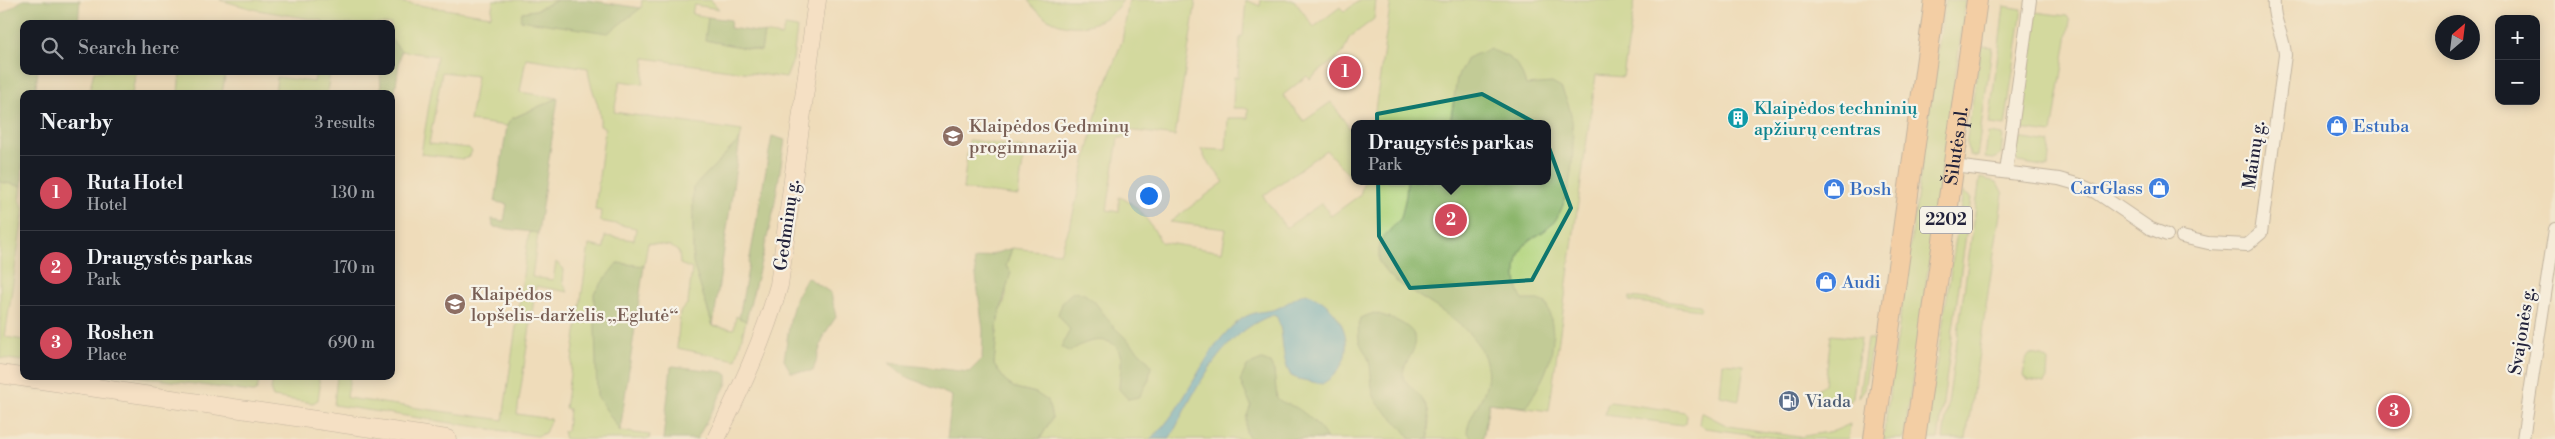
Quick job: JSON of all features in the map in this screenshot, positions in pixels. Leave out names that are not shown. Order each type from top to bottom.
[{"type":"main road","name":"2202","points":[[1874,439],[1935,0]]},
{"type":"main road","name":"Šilutės pl.","points":[[1915,439],[1977,0]]},
{"type":"street","name":"Gedminų g.","points":[[716,439],[751,369],[768,326],[779,285],[817,0]]},
{"type":"street","points":[[2006,172],[2030,0]]},
{"type":"street","name":"Mainų g.","points":[[2182,238],[2208,244],[2247,245],[2261,232],[2285,56],[2284,40],[2273,15],[2274,0]]},
{"type":"street","points":[[1954,166],[2059,179],[2080,185],[2149,228],[2168,235]]},
{"type":"street","name":"Svajonės g.","points":[[2523,439],[2555,229]]},
{"type":"street","points":[[0,374],[20,377]]},
{"type":"street","points":[[41,380],[447,439]]},
{"type":"highlighted area","points":[[1482,94],[1541,126],[1571,208],[1532,280],[1410,288],[1379,236],[1377,114]]},
{"type":"green space","points":[[23,0],[80,0],[78,20],[20,20],[20,75],[37,75],[36,90],[20,90],[20,186],[0,182],[0,15]]},
{"type":"green space","points":[[220,0],[385,0],[491,16],[493,0],[557,0],[536,10],[522,12],[641,8],[642,0],[711,0],[719,9],[694,5],[692,14],[708,17],[706,40],[761,51],[764,33],[781,36],[785,26],[797,28],[793,60],[786,78],[645,58],[643,84],[620,81],[614,112],[742,131],[740,139],[693,188],[693,263],[713,326],[734,329],[736,316],[746,321],[736,360],[677,348],[680,312],[688,303],[692,269],[680,264],[679,252],[670,246],[648,243],[644,266],[617,263],[620,431],[650,435],[649,439],[565,439],[563,431],[567,431],[569,409],[565,408],[589,245],[604,248],[605,236],[634,240],[636,228],[600,221],[601,211],[595,210],[605,128],[600,126],[599,111],[588,68],[526,58],[520,92],[558,98],[511,119],[507,126],[470,121],[477,76],[442,72],[429,144],[469,148],[472,151],[469,157],[463,159],[421,154],[437,56],[401,51],[395,44],[395,20],[317,20],[257,10]]},
{"type":"green space","points":[[557,0],[587,0],[641,8],[608,33],[520,20],[522,12],[536,10]]},
{"type":"green space","points":[[1028,0],[1123,0],[1102,20],[1089,25],[1075,26],[1062,25],[1049,20]]},
{"type":"green space","points":[[1129,0],[1196,0],[1175,136],[1128,130],[1127,138],[1118,138],[1107,210],[1119,212],[1119,197],[1138,209],[1149,222],[1161,242],[1222,252],[1226,229],[1170,222],[1224,182],[1205,158],[1201,149],[1226,150],[1228,118],[1248,118],[1248,108],[1233,108],[1234,77],[1238,77],[1240,37],[1243,36],[1246,0],[1260,6],[1261,0],[1294,0],[1314,27],[1340,7],[1344,12],[1360,0],[1376,0],[1374,19],[1349,38],[1343,53],[1310,79],[1307,76],[1283,95],[1304,121],[1331,102],[1351,130],[1350,176],[1326,150],[1263,196],[1286,228],[1322,203],[1331,216],[1360,195],[1363,185],[1551,185],[1551,120],[1374,120],[1391,0],[1635,0],[1623,77],[1596,75],[1549,411],[1489,403],[1483,439],[1040,439],[1052,418],[1036,393],[1015,388],[1006,383],[994,365],[998,319],[1006,296],[1006,267],[1012,248],[1060,253],[1071,223],[1098,106],[1122,41]]},
{"type":"green space","points":[[1945,0],[1966,0],[1904,439],[1883,439]]},
{"type":"green space","points":[[2004,6],[2022,9],[2005,126],[1989,124]]},
{"type":"green space","points":[[2035,12],[2067,16],[2070,21],[2052,133],[2019,129]]},
{"type":"green space","points":[[708,17],[731,20],[730,28],[764,33],[761,51],[705,40]]},
{"type":"green space","points":[[395,44],[401,51],[395,91],[381,90],[380,75],[395,75]]},
{"type":"green space","points":[[1981,46],[1992,47],[1977,157],[1970,155],[1966,144]]},
{"type":"green space","points":[[1489,49],[1514,61],[1526,85],[1552,83],[1561,88],[1568,104],[1573,133],[1571,173],[1565,200],[1560,212],[1550,226],[1524,246],[1516,266],[1516,281],[1523,300],[1538,300],[1546,303],[1553,332],[1550,358],[1541,382],[1526,407],[1489,403],[1483,439],[1472,439],[1467,431],[1487,382],[1487,365],[1481,349],[1456,322],[1441,310],[1397,282],[1379,262],[1379,242],[1401,218],[1407,185],[1551,185],[1551,120],[1451,120],[1457,78],[1467,58]]},
{"type":"green space","points":[[93,75],[135,75],[133,90],[90,90]]},
{"type":"green space","points":[[180,75],[225,76],[223,90],[178,90]]},
{"type":"green space","points":[[315,75],[329,75],[328,90],[275,90],[277,77],[314,82]]},
{"type":"green space","points":[[558,98],[538,233],[493,227],[492,219],[504,221],[507,204],[495,202],[507,126],[511,119]]},
{"type":"green space","points":[[1988,133],[2003,135],[2001,154],[1994,159],[1985,158]]},
{"type":"green space","points":[[772,136],[785,140],[773,214],[746,321],[739,318]]},
{"type":"green space","points":[[2017,138],[2050,143],[2048,167],[2018,162],[2015,158]]},
{"type":"green space","points":[[740,139],[713,326],[693,263],[693,188]]},
{"type":"green space","points":[[969,140],[1025,148],[1018,196],[963,189]]},
{"type":"green space","points":[[1980,178],[1997,182],[2003,194],[1966,439],[1943,439]]},
{"type":"green space","points":[[0,182],[20,186],[20,236],[5,337],[20,339],[20,361],[0,358]]},
{"type":"green space","points":[[1963,192],[1971,198],[1938,439],[1925,439]]},
{"type":"green space","points":[[529,232],[538,233],[532,277],[553,280],[556,262],[564,269],[563,282],[568,292],[536,286],[517,414],[551,419],[545,433],[537,436],[334,405],[337,380],[349,380],[347,398],[503,420]]},
{"type":"green space","points":[[1012,248],[1006,266],[1011,272],[998,319],[994,365],[1007,383],[1015,388],[1036,393],[1048,401],[1052,418],[1040,439],[947,439],[952,396],[905,376],[889,363],[969,372],[982,359],[983,330],[974,260]]},
{"type":"green space","points":[[617,263],[644,266],[620,431],[597,396],[594,293]]},
{"type":"green space","points":[[807,277],[831,293],[836,317],[824,335],[813,371],[791,372],[784,360],[790,320],[795,299]]},
{"type":"green space","points":[[1073,292],[1083,293],[1094,301],[1114,327],[1146,358],[1151,366],[1149,380],[1139,397],[1128,399],[1119,389],[1121,358],[1116,347],[1111,343],[1104,341],[1089,342],[1070,352],[1061,347],[1070,330],[1058,314],[1063,301]]},
{"type":"green space","points":[[1630,297],[1700,305],[1702,308],[1700,310],[1629,301]]},
{"type":"green space","points":[[1374,313],[1396,320],[1414,334],[1414,348],[1405,366],[1403,378],[1424,401],[1429,419],[1429,439],[1410,439],[1377,402],[1372,387],[1369,361],[1360,343],[1358,332],[1360,318]]},
{"type":"green space","points":[[1831,335],[1861,338],[1851,401],[1817,397],[1818,390],[1825,384]]},
{"type":"green space","points":[[1867,339],[1873,339],[1876,344],[1870,352],[1864,390],[1859,397]]},
{"type":"green space","points":[[2030,354],[2043,356],[2048,360],[2047,378],[2044,383],[2028,380],[2023,376],[2026,359]]},
{"type":"green space","points":[[1262,360],[1270,363],[1274,371],[1277,398],[1304,413],[1318,426],[1327,439],[1251,439],[1246,433],[1246,418],[1251,405],[1240,381],[1247,366]]},
{"type":"green space","points":[[1723,363],[1744,365],[1739,400],[1720,396]]},
{"type":"green space","points":[[671,367],[723,372],[727,375],[727,383],[697,439],[663,439]]},
{"type":"green space","points":[[164,380],[259,380],[257,390],[253,392]]},
{"type":"green space","points":[[272,380],[319,380],[320,386],[318,400],[313,403],[273,397],[271,392]]},
{"type":"green space","points":[[1610,402],[1685,412],[1687,415],[1686,423],[1683,425],[1605,415],[1607,405]]},
{"type":"green space","points":[[1701,412],[1728,426],[1799,437],[1834,431],[1850,424],[1848,439],[1784,439],[1705,428],[1699,424]]},
{"type":"water","points":[[1306,293],[1320,300],[1332,310],[1340,322],[1345,335],[1346,348],[1343,362],[1335,374],[1322,384],[1291,376],[1285,362],[1277,317],[1273,315],[1246,329],[1224,350],[1196,389],[1169,439],[1150,439],[1175,411],[1217,343],[1229,329],[1247,316],[1257,312],[1276,309]]},
{"type":"place","name":"Ruta Hotel","points":[[1345,72]]},
{"type":"place","name":"Klaipėdos techninių apžiurų centras","points":[[1738,118]]},
{"type":"place","name":"Estuba","points":[[2337,126]]},
{"type":"place","name":"Klaipėdos Gedminų progimnazija","points":[[953,136]]},
{"type":"place","name":"CarGlass","points":[[2159,188]]},
{"type":"place","name":"Bosh","points":[[1834,189]]},
{"type":"place","name":"Draugystės parkas","points":[[1451,220]]},
{"type":"place","name":"Audi","points":[[1826,282]]},
{"type":"place","name":"Klaipėdos lopšelis-darželis „Eglutė“","points":[[455,304]]},
{"type":"place","name":"Viada","points":[[1789,401]]},
{"type":"place","name":"Roshen","points":[[2394,411]]}]
